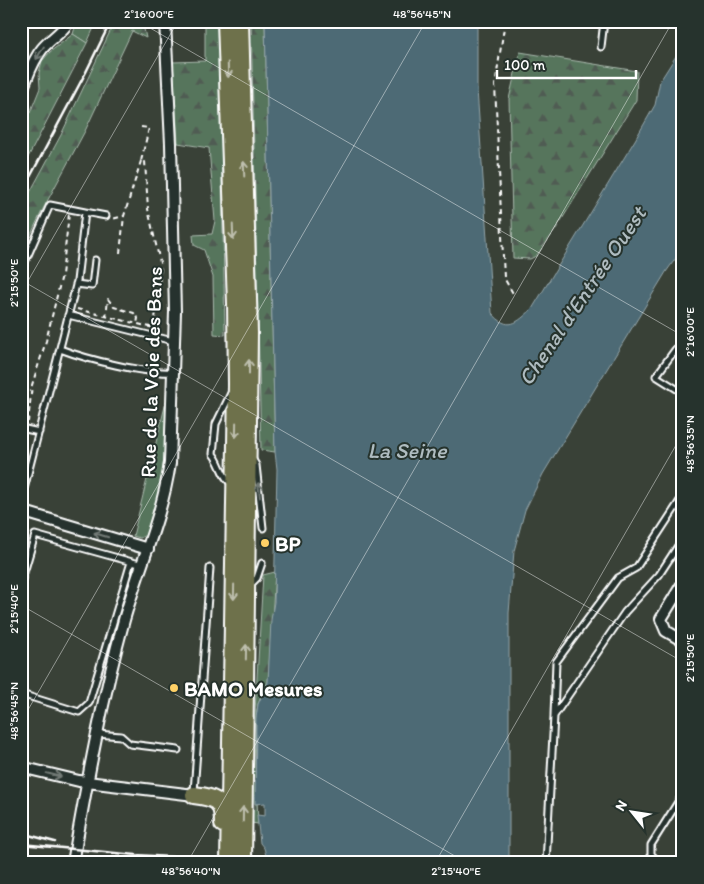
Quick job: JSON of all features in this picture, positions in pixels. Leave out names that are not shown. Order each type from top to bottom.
[{"type":"main road","points":[[226,21],[236,304],[235,487],[228,863]]},
{"type":"main road","points":[[240,21],[249,333],[243,863]]},
{"type":"main road","points":[[201,796],[215,793],[220,784],[223,769],[231,761]]},
{"type":"main road","points":[[201,796],[220,804],[223,810],[222,854],[228,863]]},
{"type":"street","points":[[21,92],[40,51],[61,32],[69,21]]},
{"type":"street","name":"Rue de la Voie des Bans","points":[[73,863],[87,781],[112,667],[125,618],[158,520],[169,470],[174,312],[171,144],[165,21]]},
{"type":"street","points":[[21,511],[148,549]]},
{"type":"street","points":[[683,583],[661,620],[666,631],[683,642]]},
{"type":"street","points":[[21,767],[79,781],[201,796]]},
{"type":"lane","points":[[601,48],[604,21]]},
{"type":"lane","points":[[21,271],[50,205],[106,216]]},
{"type":"lane","points":[[21,501],[76,284],[85,212]]},
{"type":"lane","points":[[76,284],[92,286],[95,260]]},
{"type":"lane","points":[[68,315],[173,340]]},
{"type":"lane","points":[[683,339],[656,376],[683,393]]},
{"type":"lane","points":[[60,349],[117,365],[151,371],[173,372]]},
{"type":"lane","points":[[235,487],[224,476],[218,460],[212,454],[216,424],[236,384]]},
{"type":"lane","points":[[21,428],[39,432]]},
{"type":"lane","points":[[249,455],[256,465],[263,528]]},
{"type":"lane","points":[[546,863],[556,662],[618,578],[636,568],[683,496]]},
{"type":"lane","points":[[21,583],[35,535],[143,565]]},
{"type":"lane","points":[[554,716],[625,612],[659,575],[683,538]]},
{"type":"lane","points":[[21,694],[80,712],[89,703],[131,562]]},
{"type":"lane","points":[[247,588],[256,578],[262,563]]},
{"type":"lane","points":[[201,796],[210,568]]},
{"type":"lane","points":[[97,734],[122,736],[130,744],[178,750]]},
{"type":"lane","points":[[659,863],[651,854],[651,845],[683,794]]},
{"type":"path","points":[[505,21],[495,85],[504,278],[514,295]]},
{"type":"path","points":[[141,127],[149,128],[141,161]]},
{"type":"path","points":[[120,254],[124,216]]},
{"type":"path","points":[[106,316],[108,299],[114,307],[134,313],[138,318],[138,324]]},
{"type":"green space","points":[[77,21],[97,21],[87,43],[73,34]]},
{"type":"green space","points":[[115,21],[129,21],[144,29],[146,38],[132,31],[85,131],[43,209],[21,255],[21,209],[61,135]]},
{"type":"green space","points":[[205,21],[219,21],[225,335],[214,334],[213,277],[204,250],[194,245],[193,235],[212,234],[215,221],[209,148],[178,143],[173,62],[205,61]]},
{"type":"green space","points":[[251,21],[265,21],[275,452],[261,450]]},
{"type":"green space","points":[[73,34],[87,43],[21,171],[21,109],[30,113],[40,88],[39,73],[42,61],[50,52]]},
{"type":"green space","points":[[520,52],[637,71],[636,100],[554,232],[536,256],[530,259],[513,258],[509,99]]},
{"type":"green space","points":[[166,402],[167,430],[161,484],[146,535],[140,538],[133,536]]},
{"type":"green space","points":[[275,572],[268,682],[258,704],[256,718],[255,755],[258,824],[251,823],[251,781],[263,575]]},
{"type":"water","name":"La Seine","points":[[265,21],[477,21],[477,89],[492,313],[498,319],[508,324],[522,318],[532,309],[635,140],[655,105],[660,81],[683,45],[683,248],[666,272],[543,474],[525,510],[514,551],[509,613],[509,863],[268,863],[264,848],[260,843],[257,815],[265,816],[265,803],[255,804],[256,718],[258,704],[268,682],[271,620],[274,602],[277,469],[275,452]]},
{"type":"pier","points":[[264,858],[329,861],[359,863],[266,863]]},
{"type":"railway","points":[[21,194],[111,21]]},
{"type":"railway","points":[[21,833],[55,842]]},
{"type":"railway","points":[[21,844],[136,855],[274,863]]},
{"type":"place","name":"BP","points":[[265,543]]},
{"type":"place","name":"BAMO Mesures","points":[[174,688]]},
{"type":"water label","name":"Chenal d'Entrée Ouest","points":[[582,296]]}]
